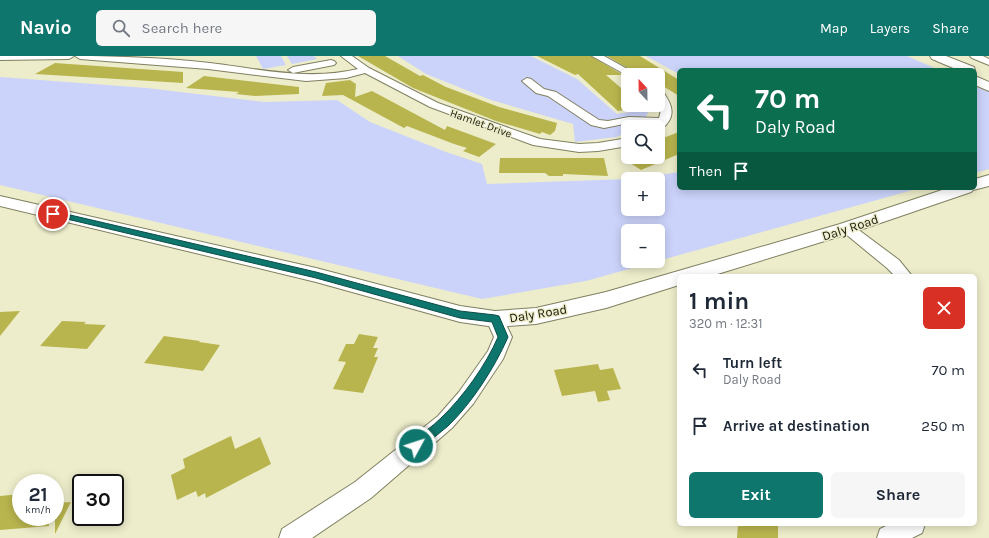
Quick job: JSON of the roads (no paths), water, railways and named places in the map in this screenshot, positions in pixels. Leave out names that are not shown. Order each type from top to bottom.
[{"type":"main road","points":[[930,57],[948,68]]},
{"type":"main road","points":[[930,57],[963,68]]},
{"type":"main road","points":[[977,74],[989,78]]},
{"type":"main road","points":[[977,81],[989,87]]},
{"type":"main road","name":"Daly Road","points":[[694,274],[847,228],[962,190]]},
{"type":"main road","name":"Daly Road","points":[[0,201],[316,275],[460,314],[495,319],[536,316],[606,300],[677,279]]},
{"type":"street","points":[[0,57],[69,56]]},
{"type":"street","points":[[80,56],[208,66],[306,78],[325,78],[366,70]]},
{"type":"street","points":[[162,62],[171,56]]},
{"type":"street","name":"Hamlet Drive","points":[[346,56],[366,70],[434,105],[537,142],[579,148],[598,148],[621,143]]},
{"type":"street","points":[[597,56],[621,69]]},
{"type":"street","points":[[975,56],[989,62]]},
{"type":"street","points":[[279,75],[290,70],[331,63]]},
{"type":"street","points":[[527,81],[540,91],[552,94],[595,123],[600,125],[608,125],[621,122]]},
{"type":"street","points":[[664,120],[668,110],[665,103]]},
{"type":"street","points":[[665,123],[677,121]]},
{"type":"street","points":[[847,228],[893,264],[902,274]]},
{"type":"street","points":[[291,538],[363,490],[445,422],[466,398],[496,354],[503,337],[495,319]]},
{"type":"street","points":[[889,538],[910,526]]}]
